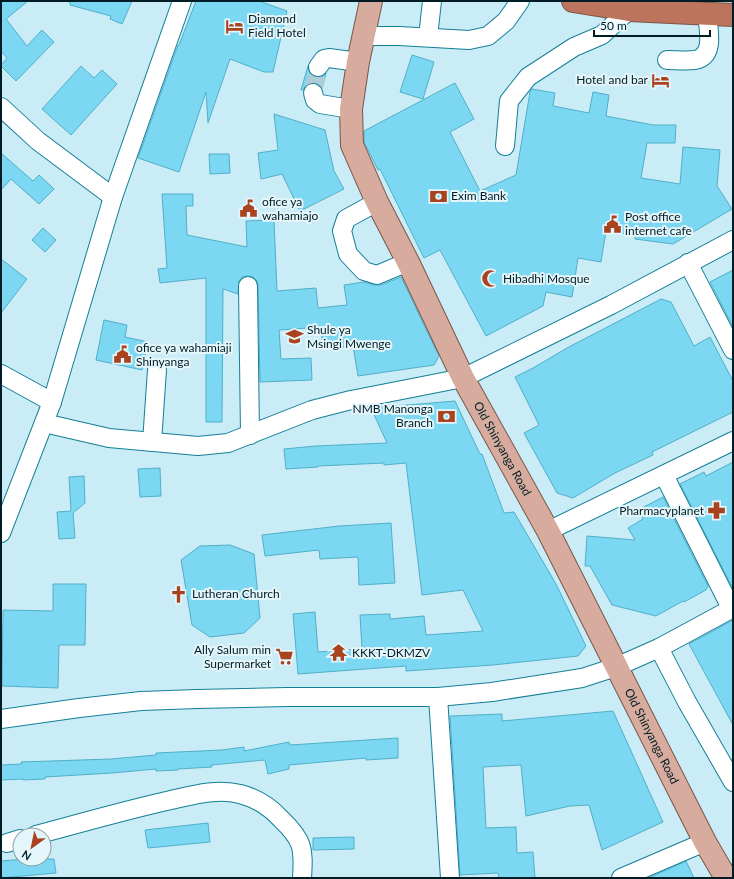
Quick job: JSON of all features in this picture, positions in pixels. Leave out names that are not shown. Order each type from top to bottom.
[{"type":"highway","points":[[573,1],[630,10],[653,6],[707,14],[733,15]]},
{"type":"main road","name":"Old Shinyanga Road","points":[[371,1],[358,62],[351,109],[352,145],[377,202],[408,262],[463,378],[548,531],[705,842],[726,878]]},
{"type":"street","points":[[2,529],[52,402],[113,197],[182,1]]},
{"type":"street","points":[[428,37],[432,1]]},
{"type":"street","points":[[363,36],[428,37],[469,40],[488,36],[506,21],[520,1]]},
{"type":"street","points":[[505,146],[509,101],[528,77],[574,47],[602,35],[630,10]]},
{"type":"street","points":[[667,60],[697,60],[706,54],[710,44],[707,14]]},
{"type":"street","points":[[318,67],[324,59],[329,58],[358,62]]},
{"type":"street","points":[[314,93],[315,100],[320,104],[351,109]]},
{"type":"street","points":[[1,108],[38,141],[113,197]]},
{"type":"street","points":[[377,202],[346,219],[342,231],[348,254],[364,271],[377,275],[408,262]]},
{"type":"street","points":[[44,423],[109,438],[198,446],[228,443],[312,410],[351,400],[463,378],[611,305],[733,240]]},
{"type":"street","points":[[688,263],[733,350]]},
{"type":"street","points":[[248,286],[250,435]]},
{"type":"street","points":[[152,442],[156,370]]},
{"type":"street","points":[[1,374],[52,402]]},
{"type":"street","points":[[548,531],[733,442]]},
{"type":"street","points":[[1,719],[141,701],[287,697],[438,697],[492,692],[582,678],[616,667],[659,648],[732,608],[664,475]]},
{"type":"street","points":[[659,648],[687,702],[733,782]]},
{"type":"street","points":[[438,697],[450,878]]},
{"type":"street","points":[[52,831],[151,804],[208,793],[230,792],[240,794],[266,805],[295,833],[302,845],[302,878]]},
{"type":"street","points":[[621,878],[705,842]]},
{"type":"building","points":[[1,1],[28,1],[6,19],[27,46],[42,30],[54,42],[16,81],[1,66],[7,58],[1,51]]},
{"type":"building","points":[[70,1],[132,1],[122,24],[110,19],[111,16],[70,5]]},
{"type":"building","points":[[196,1],[259,1],[287,11],[273,72],[264,72],[230,59],[208,123],[206,92],[179,172],[138,158],[178,45]]},
{"type":"building","points":[[412,55],[434,62],[423,99],[400,92]]},
{"type":"building","points":[[81,66],[94,78],[102,70],[117,84],[71,135],[42,109]]},
{"type":"building","points":[[308,66],[311,75],[316,77],[322,77],[326,73],[322,89],[320,85],[316,83],[310,83],[306,85],[303,90],[301,90]]},
{"type":"building","points":[[455,83],[474,119],[450,132],[480,191],[516,175],[530,92],[532,89],[555,93],[553,106],[589,113],[593,92],[609,95],[606,116],[653,125],[676,125],[675,143],[647,143],[641,178],[680,184],[683,147],[720,150],[717,186],[732,209],[673,244],[635,239],[635,235],[606,231],[601,262],[578,258],[572,297],[546,292],[543,306],[486,336],[440,250],[424,258],[380,169],[378,170],[364,142],[364,131]]},
{"type":"building","points":[[274,114],[325,130],[334,171],[344,189],[300,211],[282,174],[261,179],[258,153],[278,150]]},
{"type":"building","points":[[1,153],[33,181],[39,175],[54,189],[39,204],[11,179],[1,190]]},
{"type":"building","points":[[209,154],[229,154],[230,173],[210,174]]},
{"type":"building","points":[[162,194],[193,194],[193,206],[186,206],[187,235],[247,247],[246,221],[274,220],[277,291],[316,288],[318,308],[347,305],[344,285],[364,282],[374,285],[381,285],[401,277],[439,356],[434,365],[358,376],[353,346],[323,349],[321,327],[279,330],[281,359],[311,358],[312,380],[260,382],[258,286],[257,281],[253,277],[242,277],[239,281],[238,294],[223,289],[222,422],[206,422],[206,278],[160,283],[158,269],[167,268]]},
{"type":"building","points":[[43,228],[56,240],[45,252],[32,240]]},
{"type":"building","points":[[1,259],[27,279],[1,313]]},
{"type":"building","points":[[733,270],[733,327],[710,282]]},
{"type":"building","points":[[661,299],[671,302],[694,346],[710,337],[733,381],[733,412],[652,452],[653,455],[615,473],[573,498],[557,493],[524,433],[539,425],[515,377]]},
{"type":"building","points":[[104,320],[127,325],[125,337],[148,342],[142,370],[96,360]]},
{"type":"building","points":[[455,401],[480,454],[482,454],[504,513],[514,512],[556,584],[586,646],[578,656],[493,665],[406,671],[406,666],[298,674],[293,614],[315,612],[318,652],[362,649],[360,615],[390,614],[390,619],[424,616],[426,635],[483,631],[463,590],[422,595],[406,463],[384,465],[384,463],[318,466],[286,469],[284,449],[387,443],[371,408]]},
{"type":"building","points":[[733,462],[733,589],[680,484],[704,472],[706,476]]},
{"type":"building","points":[[160,468],[161,496],[140,497],[138,469]]},
{"type":"building","points":[[84,476],[85,503],[73,513],[75,538],[59,539],[57,512],[71,511],[69,477]]},
{"type":"building","points":[[663,497],[708,586],[706,590],[656,616],[612,605],[590,566],[585,566],[587,536],[635,540],[628,528],[643,519],[638,510]]},
{"type":"building","points":[[391,523],[395,583],[359,585],[358,557],[320,559],[319,550],[265,556],[262,535],[339,526]]},
{"type":"building","points":[[230,545],[254,554],[260,618],[244,633],[210,637],[192,625],[181,560],[200,546]]},
{"type":"building","points":[[53,584],[86,584],[85,645],[59,645],[58,688],[2,686],[3,610],[53,611]]},
{"type":"building","points":[[733,620],[733,725],[689,644]]},
{"type":"building","points":[[613,711],[663,822],[602,850],[589,805],[570,806],[526,816],[521,765],[483,767],[486,828],[516,827],[517,853],[533,852],[535,878],[499,878],[498,873],[460,875],[450,716],[502,714],[502,721]]},
{"type":"building","points":[[398,738],[398,758],[366,760],[366,758],[289,765],[289,769],[268,774],[265,760],[178,770],[156,771],[156,769],[45,777],[45,779],[1,780],[1,765],[22,764],[21,762],[111,759],[156,755],[156,753],[222,750],[244,747],[244,751],[289,742],[290,745]]},
{"type":"building","points":[[208,823],[210,842],[148,848],[145,830]]},
{"type":"building","points":[[354,837],[354,849],[313,850],[313,838]]},
{"type":"building","points":[[52,859],[54,859],[56,873],[1,878],[1,861],[12,860],[12,867],[52,867]]},
{"type":"building","points":[[686,861],[694,878],[648,878]]},
{"type":"tunnel","points":[[313,93],[318,67]]},
{"type":"place","name":"Diamond Field Hotel","points":[[235,26]]},
{"type":"place","name":"Hotel and bar","points":[[661,80]]},
{"type":"place","name":"Exim Bank","points":[[438,196]]},
{"type":"place","name":"ofice ya wahamiajo","points":[[249,209]]},
{"type":"place","name":"Post office internet cafe","points":[[612,224]]},
{"type":"place","name":"Hibadhi Mosque","points":[[490,279]]},
{"type":"place","name":"Shule ya Msingi Mwenge","points":[[294,337]]},
{"type":"place","name":"ofice ya wahamiaji Shinyanga","points":[[123,355]]},
{"type":"place","name":"NMB Manonga Branch","points":[[446,416]]},
{"type":"place","name":"Pharmacyplanet","points":[[717,511]]},
{"type":"place","name":"Lutheran Church","points":[[179,594]]},
{"type":"place","name":"KKKT-DKMZV","points":[[339,653]]},
{"type":"place","name":"Ally Salum min Supermarket","points":[[284,657]]}]
